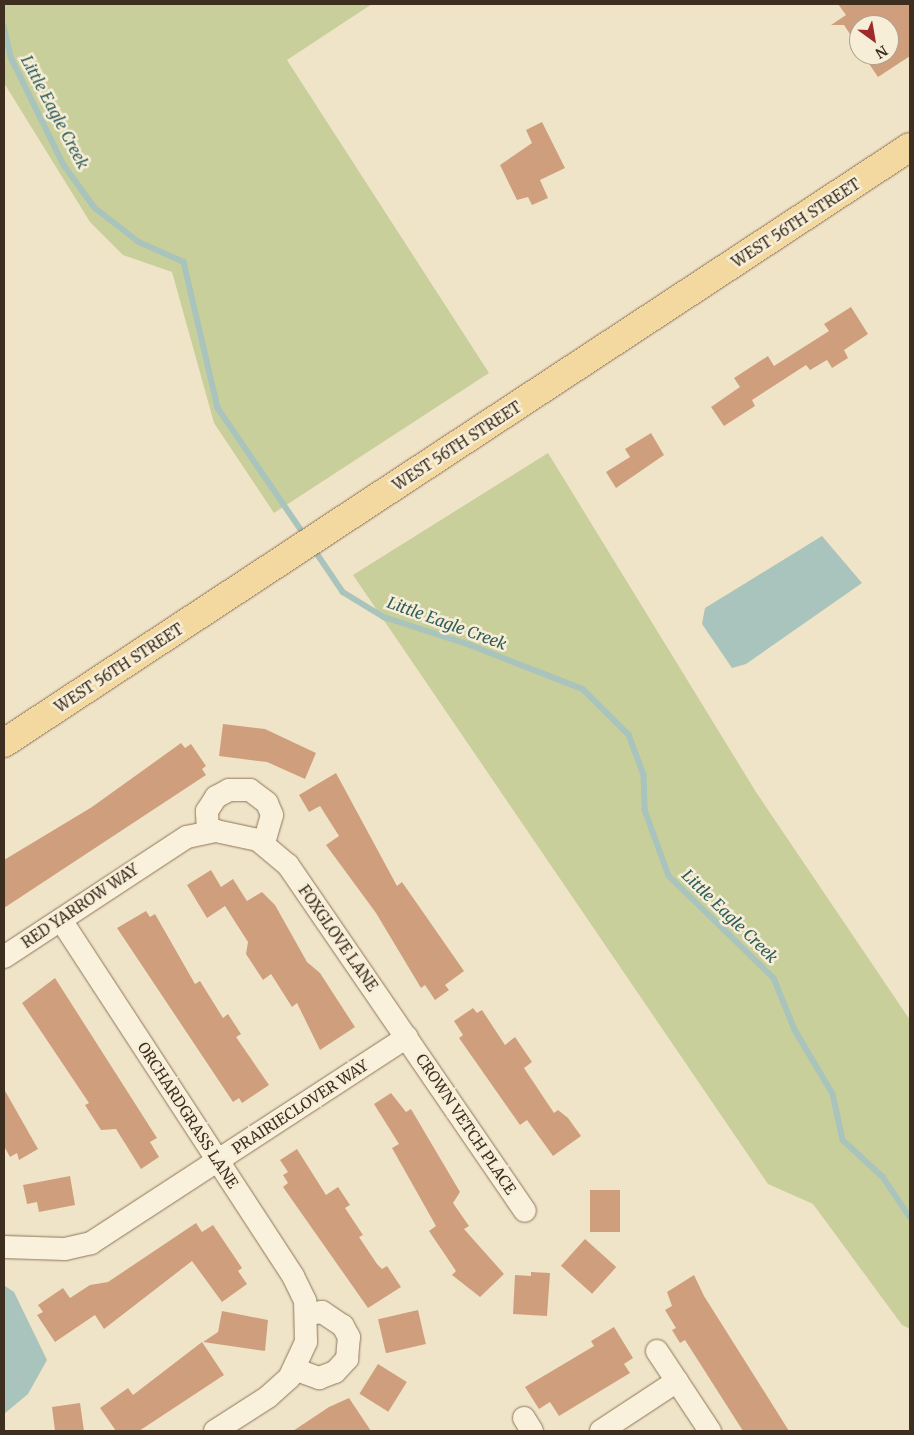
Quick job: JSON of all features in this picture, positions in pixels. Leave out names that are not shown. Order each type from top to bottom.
[{"type":"main road","name":"WEST 56TH STREET","points":[[4,743],[910,147]]},
{"type":"street","points":[[208,832],[207,811],[213,801],[224,791],[242,788],[258,794],[269,807],[272,820],[264,843]]},
{"type":"street","name":"FOXGLOVE LANE","points":[[156,856],[187,837],[208,832],[234,832],[264,843],[288,865],[407,1037]]},
{"type":"street","name":"RED YARROW WAY","points":[[4,957],[156,856]]},
{"type":"street","name":"ORCHARDGRASS LANE","points":[[61,920],[296,1281],[307,1314],[306,1342],[294,1369]]},
{"type":"street","name":"PRAIRIECLOVER WAY","points":[[4,1247],[65,1249],[91,1243],[218,1162],[407,1037]]},
{"type":"street","name":"CROWN VETCH PLACE","points":[[407,1037],[525,1211]]},
{"type":"street","points":[[215,1431],[279,1389],[294,1369],[311,1378],[335,1372],[347,1359],[349,1337],[334,1316],[322,1312],[307,1314]]},
{"type":"street","points":[[657,1351],[710,1431]]},
{"type":"street","points":[[602,1431],[677,1381]]},
{"type":"green space","points":[[4,4],[372,4],[287,60],[489,373],[274,513],[214,423],[172,272],[123,255],[90,222],[4,83]]},
{"type":"green space","points":[[548,453],[756,792],[910,1020],[910,1329],[902,1325],[813,1204],[768,1184],[353,575]]},
{"type":"water","points":[[822,536],[862,583],[746,664],[732,668],[702,624],[705,608]]},
{"type":"water","points":[[5,1286],[14,1292],[47,1360],[28,1394],[4,1414]]},
{"type":"building","points":[[838,4],[910,4],[910,56],[899,63],[899,15],[849,15],[849,33],[844,25],[831,25],[846,15]]},
{"type":"building","points":[[870,65],[896,65],[878,77]]},
{"type":"building","points":[[542,122],[565,168],[540,180],[548,198],[532,205],[528,197],[517,200],[500,165],[532,143],[526,130]]},
{"type":"building","points":[[851,307],[868,334],[844,350],[848,358],[832,368],[827,360],[810,370],[806,365],[752,400],[755,406],[724,426],[711,407],[740,387],[734,378],[768,356],[774,366],[829,331],[824,324]]},
{"type":"building","points":[[651,433],[664,455],[616,488],[606,472],[630,457],[625,449]]},
{"type":"building","points":[[223,724],[265,729],[316,753],[305,779],[267,762],[219,756]]},
{"type":"building","points":[[181,743],[185,748],[191,744],[206,766],[202,769],[206,775],[4,908],[4,860],[92,807]]},
{"type":"building","points":[[336,773],[397,886],[402,882],[464,971],[445,985],[449,990],[435,1000],[425,985],[421,988],[376,913],[326,845],[339,836],[320,806],[309,812],[299,795]]},
{"type":"building","points":[[211,870],[221,887],[233,879],[247,901],[262,892],[275,905],[307,962],[320,973],[355,1027],[320,1050],[297,1003],[292,1007],[271,974],[263,980],[246,954],[248,942],[225,906],[207,918],[187,885]]},
{"type":"building","points":[[146,911],[150,917],[155,914],[195,984],[200,981],[223,1018],[228,1014],[241,1034],[236,1037],[269,1085],[242,1103],[239,1098],[233,1102],[117,928]]},
{"type":"building","points":[[55,978],[157,1138],[150,1142],[159,1157],[141,1169],[116,1129],[101,1130],[85,1105],[89,1103],[22,1003]]},
{"type":"building","points":[[473,1008],[477,1013],[482,1010],[505,1045],[515,1037],[532,1062],[524,1068],[554,1113],[558,1110],[568,1118],[581,1136],[553,1156],[527,1120],[520,1125],[459,1038],[463,1035],[454,1021]]},
{"type":"building","points":[[4,1089],[38,1149],[19,1160],[17,1153],[10,1157],[4,1146]]},
{"type":"building","points":[[391,1093],[406,1112],[411,1109],[460,1192],[453,1203],[469,1226],[464,1229],[504,1274],[480,1297],[452,1275],[456,1271],[429,1231],[436,1226],[392,1148],[399,1144],[374,1104]]},
{"type":"building","points":[[297,1149],[326,1195],[338,1187],[350,1205],[345,1208],[363,1235],[359,1237],[377,1264],[382,1269],[387,1266],[401,1287],[368,1308],[283,1187],[288,1183],[283,1175],[288,1172],[280,1160]]},
{"type":"building","points":[[70,1176],[75,1205],[39,1212],[37,1202],[27,1204],[23,1185]]},
{"type":"building","points":[[590,1190],[620,1190],[620,1232],[590,1232]]},
{"type":"building","points":[[196,1223],[202,1232],[213,1225],[242,1268],[238,1271],[247,1284],[222,1302],[192,1261],[104,1329],[95,1315],[55,1342],[37,1315],[43,1312],[38,1305],[63,1288],[70,1298],[90,1285],[108,1282]]},
{"type":"building","points":[[585,1239],[616,1267],[592,1294],[561,1266]]},
{"type":"building","points":[[531,1272],[550,1273],[547,1316],[513,1314],[515,1275],[531,1276]]},
{"type":"building","points":[[694,1275],[704,1296],[789,1431],[743,1431],[685,1340],[680,1343],[672,1330],[676,1328],[665,1310],[672,1306],[667,1292]]},
{"type":"building","points":[[418,1310],[426,1344],[386,1353],[378,1319]]},
{"type":"building","points":[[222,1311],[268,1320],[265,1351],[203,1342],[218,1332]]},
{"type":"building","points":[[614,1327],[633,1358],[624,1364],[630,1373],[559,1416],[550,1402],[539,1409],[525,1387],[594,1346],[591,1341]]},
{"type":"building","points":[[202,1342],[224,1375],[139,1431],[116,1431],[100,1408],[128,1388],[133,1395]]},
{"type":"building","points":[[378,1364],[407,1382],[388,1412],[359,1394]]},
{"type":"building","points":[[349,1398],[371,1431],[293,1431],[329,1407]]},
{"type":"building","points":[[80,1403],[84,1431],[55,1431],[52,1407]]},
{"type":"waterway","name":"Little Eagle Creek","points":[[4,26],[11,57],[64,165],[95,208],[139,242],[184,262],[218,408],[306,537]]},
{"type":"waterway","name":"Little Eagle Creek","points":[[314,549],[343,592],[384,617],[470,645],[583,689],[629,735],[644,775],[645,810],[669,876],[774,978],[795,1030],[833,1094],[843,1140],[883,1177],[910,1217]]}]
